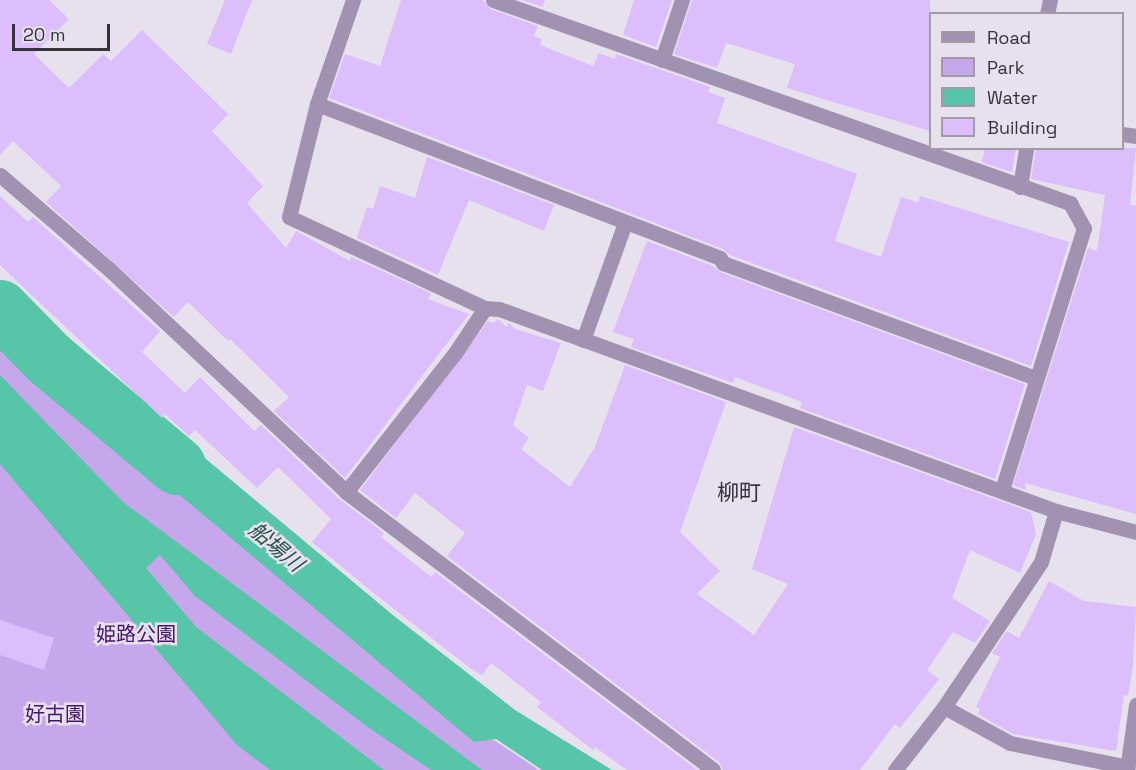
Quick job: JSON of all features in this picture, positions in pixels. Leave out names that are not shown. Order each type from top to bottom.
[{"type":"street","points":[[353,0],[317,104],[289,217],[485,308],[499,309],[1002,489],[1056,511],[1136,532]]},
{"type":"street","points":[[493,0],[518,4],[662,60],[1070,203],[1083,228],[1002,489]]},
{"type":"street","points":[[662,60],[682,0]]},
{"type":"street","points":[[317,104],[720,258],[723,263],[1036,378]]},
{"type":"street","points":[[1020,187],[1026,150]]},
{"type":"street","points":[[0,174],[110,270],[346,492],[713,770]]},
{"type":"street","points":[[583,340],[625,223]]},
{"type":"street","points":[[346,492],[455,353],[485,308]]},
{"type":"street","points":[[895,770],[944,706],[1041,562],[1056,511]]},
{"type":"street","points":[[944,706],[1010,743],[1127,768],[1136,705]]},
{"type":"green space","name":"姫路公園","points":[[0,331],[136,458],[475,740],[494,740],[539,770],[0,770]]},
{"type":"water","points":[[0,295],[19,314],[50,333],[110,395],[147,416],[164,432],[176,434],[394,616],[515,710],[612,770],[542,770],[496,739],[474,742],[132,455],[114,413],[85,385],[59,379],[18,348],[0,330]]},
{"type":"water","points":[[0,375],[123,502],[482,770],[431,770],[365,725],[195,596],[160,555],[146,568],[196,627],[384,770],[270,770],[237,745],[0,464]]},
{"type":"building","points":[[0,0],[49,0],[69,19],[34,54],[69,88],[103,54],[111,61],[142,30],[228,114],[212,131],[263,186],[247,203],[286,248],[296,231],[350,261],[351,257],[431,293],[428,299],[469,314],[345,478],[274,411],[289,397],[230,339],[228,341],[188,302],[174,317],[46,202],[61,186],[13,141],[0,155]]},
{"type":"building","points":[[225,0],[252,0],[231,54],[207,44]]},
{"type":"building","points":[[401,0],[483,0],[490,9],[538,26],[534,36],[542,39],[540,45],[593,66],[599,53],[615,59],[616,54],[710,87],[708,92],[725,98],[717,123],[857,174],[835,241],[881,257],[901,197],[918,203],[920,196],[1069,242],[1031,366],[730,255],[723,249],[329,98],[345,54],[380,66]]},
{"type":"building","points":[[522,0],[545,0],[543,7]]},
{"type":"building","points":[[634,0],[672,0],[656,47],[623,35]]},
{"type":"building","points":[[692,0],[930,0],[929,131],[787,88],[795,64],[726,43],[717,68],[674,54]]},
{"type":"building","points":[[1136,148],[1130,205],[1136,206],[1136,514],[1025,483],[1026,490],[1013,485],[1088,248],[1097,251],[1105,195],[1031,179],[1036,150]]},
{"type":"building","points":[[985,150],[1016,150],[1012,172],[982,162]]},
{"type":"building","points":[[427,157],[554,205],[544,231],[469,200],[438,275],[357,238],[367,207],[373,209],[380,186],[415,198]]},
{"type":"building","points":[[0,196],[28,222],[33,217],[160,331],[142,352],[185,393],[200,377],[254,431],[261,425],[339,499],[384,533],[381,537],[431,577],[435,572],[697,770],[627,770],[595,747],[593,750],[537,707],[541,702],[491,663],[482,675],[470,668],[371,591],[312,542],[331,519],[278,467],[257,488],[195,430],[189,436],[165,414],[162,418],[0,265]]},
{"type":"building","points":[[647,241],[713,266],[720,272],[1025,384],[995,479],[800,408],[802,402],[735,377],[733,383],[631,347],[634,339],[613,332]]},
{"type":"building","points":[[498,319],[506,327],[509,323],[515,329],[561,343],[543,391],[527,385],[513,425],[529,438],[521,449],[570,487],[595,447],[625,365],[726,402],[680,532],[720,571],[697,594],[754,635],[788,584],[752,569],[794,427],[1031,512],[1036,534],[1020,573],[970,550],[952,598],[990,621],[975,643],[953,632],[927,670],[939,679],[900,728],[895,724],[860,770],[723,770],[719,762],[447,556],[465,533],[415,493],[396,518],[360,490],[488,321],[494,323]]},
{"type":"building","points":[[1049,581],[1084,601],[1136,607],[1133,665],[1128,696],[1124,695],[1116,751],[1013,734],[978,714],[980,709],[976,707],[1000,657],[992,653],[1007,631],[1019,638]]},
{"type":"building","points":[[0,620],[54,638],[44,670],[0,655]]},
{"type":"waterway","name":"船場川","points":[[0,309],[49,359],[177,466]]},
{"type":"district","name":"柳町","points":[[739,493]]},
{"type":"park label","name":"好古園","points":[[55,714]]}]
